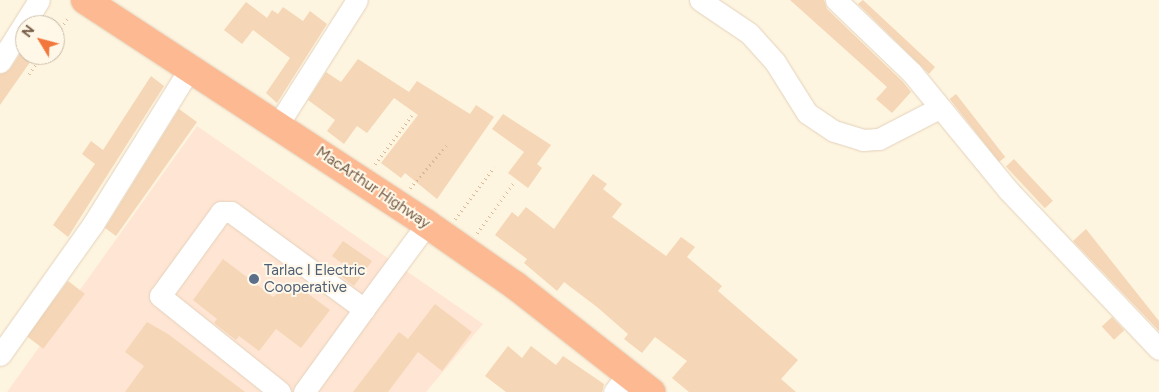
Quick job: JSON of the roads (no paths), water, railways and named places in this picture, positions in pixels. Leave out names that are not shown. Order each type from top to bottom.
[{"type":"highway","name":"MacArthur Highway","points":[[80,4],[190,68],[397,203],[445,236],[621,383],[651,392]]},
{"type":"street","points":[[0,62],[39,0]]},
{"type":"street","points":[[277,126],[357,0]]},
{"type":"street","points":[[700,0],[749,33],[775,62],[807,114],[834,131],[863,140],[879,139],[939,108]]},
{"type":"street","points":[[836,0],[912,73],[939,108],[1026,210],[1159,349]]},
{"type":"street","points":[[0,356],[93,224],[190,68]]},
{"type":"street","points":[[280,392],[160,296],[221,212],[231,212],[364,309]]},
{"type":"street","points":[[304,392],[364,309],[445,236]]},
{"type":"place","name":"Tarlac I Electric Cooperative","points":[[254,279]]}]
